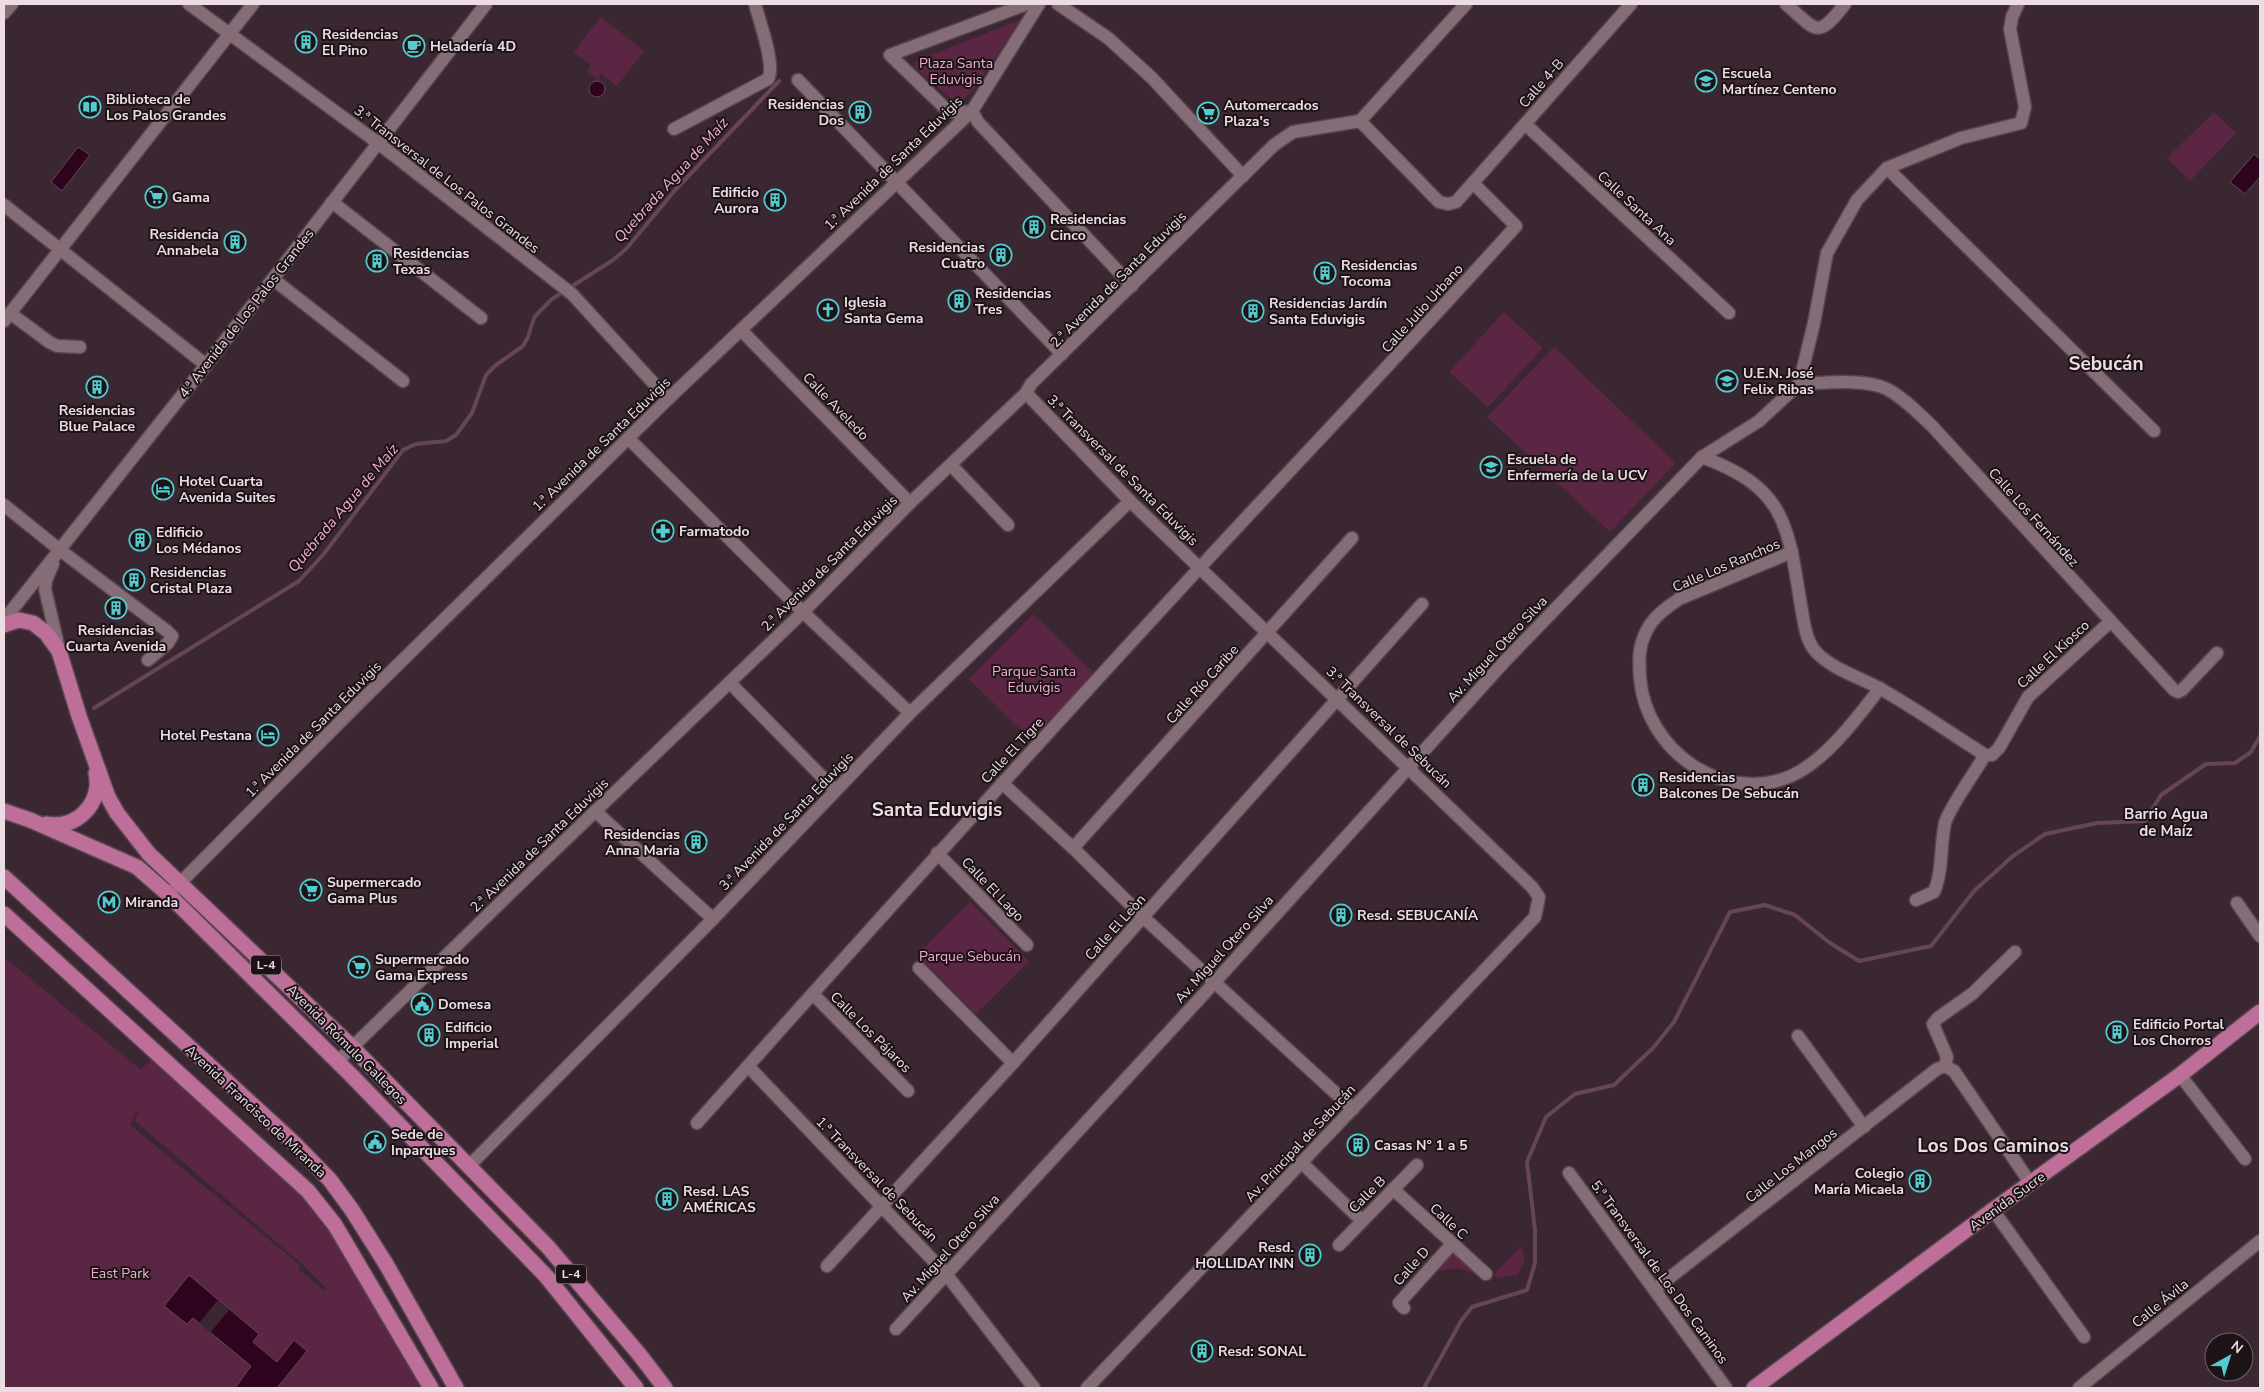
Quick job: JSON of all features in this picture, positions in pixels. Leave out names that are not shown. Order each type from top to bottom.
[{"type":"main road","name":"L-4","points":[[4,625],[20,620],[33,623],[46,633],[60,651]]},
{"type":"main road","name":"Avenida Rómulo Gallegos","points":[[60,651],[91,751],[108,797],[117,813],[149,854],[352,1047],[548,1247],[639,1354],[664,1388]]},
{"type":"main road","name":"L-4","points":[[30,820],[61,825],[78,817],[89,808],[97,788],[91,751]]},
{"type":"main road","name":"Avenida Rómulo Gallegos","points":[[4,811],[30,820],[137,867],[169,895],[337,1062],[546,1276],[636,1388]]},
{"type":"main road","name":"Avenida Francisco de Miranda","points":[[4,877],[293,1142],[330,1180],[379,1252],[456,1388]]},
{"type":"main road","name":"Avenida Francisco de Miranda","points":[[4,914],[308,1191],[335,1225],[353,1253],[431,1388]]},
{"type":"main road","name":"Avenida Sucre","points":[[1754,1388],[1993,1210],[2180,1075],[2260,1012]]},
{"type":"street","points":[[4,14],[12,4]]},
{"type":"street","name":"3.ª Transversal de Los Palos Grandes","points":[[189,4],[378,143],[572,294],[668,399]]},
{"type":"street","points":[[80,347],[57,346],[7,317],[253,4]]},
{"type":"street","name":"4.ª Avenida de Los Palos Grandes","points":[[4,620],[206,365],[486,4]]},
{"type":"street","points":[[674,129],[768,80],[771,76],[770,61],[755,4]]},
{"type":"street","points":[[1027,4],[890,55],[946,110],[956,113],[972,111],[978,122],[1132,286]]},
{"type":"street","name":"1.ª Avenida de Santa Eduvigis","points":[[169,895],[628,438],[972,111],[1039,4]]},
{"type":"street","points":[[1058,4],[1108,38],[1152,78],[1243,176]]},
{"type":"street","points":[[1466,4],[1360,121],[1439,202],[1448,204],[1456,202],[1473,183]]},
{"type":"street","name":"Calle 4-B","points":[[1473,183],[1631,4]]},
{"type":"street","points":[[1786,4],[1812,28],[1820,28],[1830,24],[1845,4]]},
{"type":"street","points":[[1799,384],[1814,323],[1827,253],[1857,200],[1887,168],[1961,138],[2021,123],[2025,107],[2010,30],[2012,17],[2018,4]]},
{"type":"street","points":[[798,80],[1062,354]]},
{"type":"street","name":"2.ª Avenida de Santa Eduvigis","points":[[337,1062],[803,612],[910,503],[1026,393],[1031,384],[1274,145],[1293,132],[1360,121]]},
{"type":"street","name":"Calle Santa Ana","points":[[1525,124],[1729,313]]},
{"type":"street","points":[[1887,168],[2154,430]]},
{"type":"street","name":"Calle Julio Urbano","points":[[1200,568],[1399,355],[1516,226],[1473,183]]},
{"type":"street","points":[[332,202],[481,318]]},
{"type":"street","points":[[4,205],[206,365]]},
{"type":"street","points":[[273,279],[402,381]]},
{"type":"street","name":"Calle Aveledo","points":[[741,330],[910,503]]},
{"type":"street","name":"Calle Los Fernández","points":[[1799,384],[1837,382],[1869,385],[1886,388],[1900,398],[1932,426],[2174,690],[2178,692],[2217,653]]},
{"type":"street","name":"Av. Miguel Otero Silva","points":[[896,1329],[1214,983],[1408,766],[1505,661],[1702,456],[1759,421],[1799,384]]},
{"type":"street","name":"3.ª Transversal de Santa Eduvigis","points":[[1026,393],[1130,500],[1200,568]]},
{"type":"street","points":[[628,438],[803,612],[910,713]]},
{"type":"street","points":[[1702,456],[1728,466],[1752,482],[1770,498],[1783,520],[1792,552],[1804,625],[1809,641],[1815,651],[1837,666],[1880,688],[1985,755],[1946,820],[1939,857],[1940,878],[1934,892],[1916,900]]},
{"type":"street","points":[[951,465],[1008,525]]},
{"type":"street","name":"3.ª Avenida de Santa Eduvigis","points":[[469,1166],[713,919],[910,713],[1130,500]]},
{"type":"street","points":[[4,505],[172,636],[168,644],[148,660]]},
{"type":"street","name":"Calle Río Caribe","points":[[1074,848],[1352,538]]},
{"type":"street","points":[[60,550],[46,580],[45,589],[60,651]]},
{"type":"street","name":"Calle Los Ranchos","points":[[1792,552],[1679,600],[1663,610],[1648,629],[1641,643],[1638,657],[1641,691],[1649,715],[1668,745],[1694,768],[1710,776],[1731,783],[1772,782],[1793,775],[1824,752],[1845,733],[1880,688]]},
{"type":"street","name":"3.ª Transversal de Sebucán","points":[[1200,568],[1532,886],[1539,897],[1535,917]]},
{"type":"street","name":"Calle El Tigre","points":[[697,1123],[938,853],[1200,568]]},
{"type":"street","name":"Calle El Leòn","points":[[827,1266],[1013,1064],[1422,604]]},
{"type":"street","name":"Calle El Kiosco","points":[[1985,755],[1992,755],[1999,748],[2028,697],[2110,622]]},
{"type":"street","points":[[730,683],[836,790]]},
{"type":"street","points":[[1002,783],[1074,848],[1143,917],[1352,1109]]},
{"type":"street","points":[[595,811],[713,919]]},
{"type":"street","name":"Calle El Lago","points":[[938,853],[1027,945]]},
{"type":"street","points":[[2237,903],[2260,936]]},
{"type":"street","name":"Av. Principal de Sebucán","points":[[1087,1388],[1535,917]]},
{"type":"street","points":[[2015,952],[1972,994],[1938,1018],[1933,1024],[1947,1057],[1945,1066],[1954,1071],[2031,1184]]},
{"type":"street","points":[[919,968],[1013,1064]]},
{"type":"street","name":"Calle Los Pájaros","points":[[813,994],[908,1091]]},
{"type":"street","points":[[1798,1036],[1864,1127]]},
{"type":"street","name":"1.ª Transversal de Sebucán","points":[[748,1066],[946,1274],[1034,1388]]},
{"type":"street","name":"Calle Los Mangos","points":[[1655,1288],[1937,1069],[1945,1066]]},
{"type":"street","points":[[2180,1075],[2245,1159]]},
{"type":"street","points":[[1302,1163],[1362,1221]]},
{"type":"street","name":"Calle B","points":[[1339,1245],[1417,1165]]},
{"type":"street","name":"5.ª Transversal de Los Dos Caminos","points":[[1569,1173],[1655,1288],[1726,1388]]},
{"type":"street","name":"Calle C","points":[[1393,1189],[1486,1274]]},
{"type":"street","points":[[1993,1210],[2084,1337]]},
{"type":"street","name":"Calle Ávila","points":[[2079,1388],[2260,1241]]},
{"type":"street","name":"Calle D","points":[[1404,1308],[1398,1303],[1452,1244]]},
{"type":"green space","points":[[601,17],[644,51],[617,86],[600,73],[599,81],[587,71],[591,65],[574,52]]},
{"type":"green space","name":"Plaza Santa Eduvigis","points":[[1022,19],[971,93],[963,99],[953,101],[914,66],[918,60]]},
{"type":"green space","points":[[2214,112],[2236,133],[2190,181],[2167,158]]},
{"type":"green space","points":[[1504,312],[1543,348],[1488,407],[1449,372]]},
{"type":"green space","points":[[1554,347],[1676,463],[1610,532],[1487,417]]},
{"type":"green space","name":"Parque Santa Eduvigis","points":[[1033,614],[1100,679],[1036,745],[969,679]]},
{"type":"green space","name":"Parque Sebucán","points":[[970,902],[1029,961],[976,1014],[917,955]]},
{"type":"green space","name":"East Park","points":[[4,957],[141,1070],[152,1058],[305,1194],[335,1233],[424,1388],[4,1388]],"holes":[[[136,1112],[139,1114],[134,1120],[301,1263],[326,1288],[323,1290],[298,1269],[301,1266],[130,1125]]]},
{"type":"green space","points":[[1521,1246],[1525,1259],[1518,1275],[1497,1278],[1494,1275]]},
{"type":"green space","points":[[1453,1250],[1480,1275],[1457,1268],[1433,1272]]},
{"type":"shaded area","points":[[597,81],[605,89],[597,97],[589,89]]},
{"type":"shaded area","points":[[78,147],[90,155],[62,191],[51,182]]},
{"type":"shaded area","points":[[2254,154],[2260,159],[2260,177],[2245,194],[2230,182]]},
{"type":"shaded area","points":[[189,1275],[259,1334],[253,1342],[277,1362],[294,1340],[307,1351],[277,1388],[235,1388],[251,1366],[193,1318],[187,1324],[164,1306]]},
{"type":"pier","points":[[218,1300],[229,1310],[210,1333],[199,1323]]},
{"type":"waterway","name":"Quebrada Agua de Maíz","points":[[94,708],[299,581],[323,555],[403,450],[416,444],[446,441],[456,435],[472,413],[486,375],[496,365],[523,346],[534,318],[538,313],[552,299],[613,260],[626,249],[676,189],[779,81]]},
{"type":"waterway","name":"Quebrada Agua de Maíz","points":[[1424,1388],[1461,1321],[1472,1307],[1527,1290],[1535,1263],[1535,1230],[1527,1162],[1546,1117],[1575,1094],[1614,1085],[1653,1048],[1674,1022],[1730,912],[1765,905],[1795,915],[1830,943],[1859,961],[1931,946],[1974,891],[2013,856],[2045,834],[2097,823],[2145,821],[2161,795],[2206,764],[2235,763],[2251,752],[2260,736]]},
{"type":"place","name":"Residencias El Pino","points":[[306,42]]},
{"type":"place","name":"Heladería 4D","points":[[414,46]]},
{"type":"place","name":"Escuela Martínez Centeno","points":[[1706,81]]},
{"type":"place","name":"Biblioteca de Los Palos Grandes","points":[[90,107]]},
{"type":"place","name":"Residencias Dos","points":[[860,112]]},
{"type":"place","name":"Automercados Plaza's","points":[[1208,113]]},
{"type":"place","name":"Gama","points":[[156,197]]},
{"type":"place","name":"Edificio Aurora","points":[[775,200]]},
{"type":"place","name":"Residencias Cinco","points":[[1034,227]]},
{"type":"place","name":"Residencia Annabela","points":[[235,242]]},
{"type":"place","name":"Residencias Cuatro","points":[[1001,255]]},
{"type":"place","name":"Residencias Texas","points":[[377,261]]},
{"type":"place","name":"Residencias Tocoma","points":[[1325,273]]},
{"type":"place","name":"Residencias Tres","points":[[959,301]]},
{"type":"place","name":"Iglesia Santa Gema","points":[[828,310]]},
{"type":"place","name":"Residencias Jardín Santa Eduvigis","points":[[1253,311]]},
{"type":"place","name":"U.E.N. José Felix Ribas","points":[[1727,381]]},
{"type":"place","name":"Residencias Blue Palace","points":[[97,387]]},
{"type":"place","name":"Escuela de Enfermería de la UCV","points":[[1491,467]]},
{"type":"place","name":"Hotel Cuarta Avenida Suites","points":[[163,489]]},
{"type":"place","name":"Farmatodo","points":[[663,531]]},
{"type":"place","name":"Edificio Los Médanos","points":[[140,540]]},
{"type":"place","name":"Residencias Cristal Plaza","points":[[134,580]]},
{"type":"place","name":"Residencias Cuarta Avenida","points":[[116,608]]},
{"type":"place","name":"Hotel Pestana","points":[[268,735]]},
{"type":"place","name":"Residencias Balcones De Sebucán","points":[[1643,785]]},
{"type":"place","name":"Residencias Anna Maria","points":[[696,842]]},
{"type":"place","name":"Supermercado Gama Plus","points":[[311,890]]},
{"type":"place","name":"Miranda","points":[[109,902]]},
{"type":"place","name":"Resd. SEBUCANÍA","points":[[1341,915]]},
{"type":"place","name":"Supermercado Gama Express","points":[[359,967]]},
{"type":"place","name":"Domesa","points":[[422,1004]]},
{"type":"place","name":"Edificio Portal Los Chorros","points":[[2117,1032]]},
{"type":"place","name":"Edificio Imperial","points":[[429,1035]]},
{"type":"place","name":"Sede de Inparques","points":[[375,1142]]},
{"type":"place","name":"Casas N° 1 a 5","points":[[1358,1145]]},
{"type":"place","name":"Colegio María Micaela","points":[[1920,1181]]},
{"type":"place","name":"Resd. LAS AMÉRICAS","points":[[667,1199]]},
{"type":"place","name":"Resd. HOLLIDAY INN","points":[[1310,1255]]},
{"type":"place","name":"Resd: SONAL","points":[[1202,1351]]},
{"type":"district","name":"Sebucán","points":[[2106,363]]},
{"type":"district","name":"Santa Eduvigis","points":[[937,809]]},
{"type":"district","name":"Barrio Agua de Maíz","points":[[2166,822]]},
{"type":"district","name":"Los Dos Caminos","points":[[1993,1145]]}]
